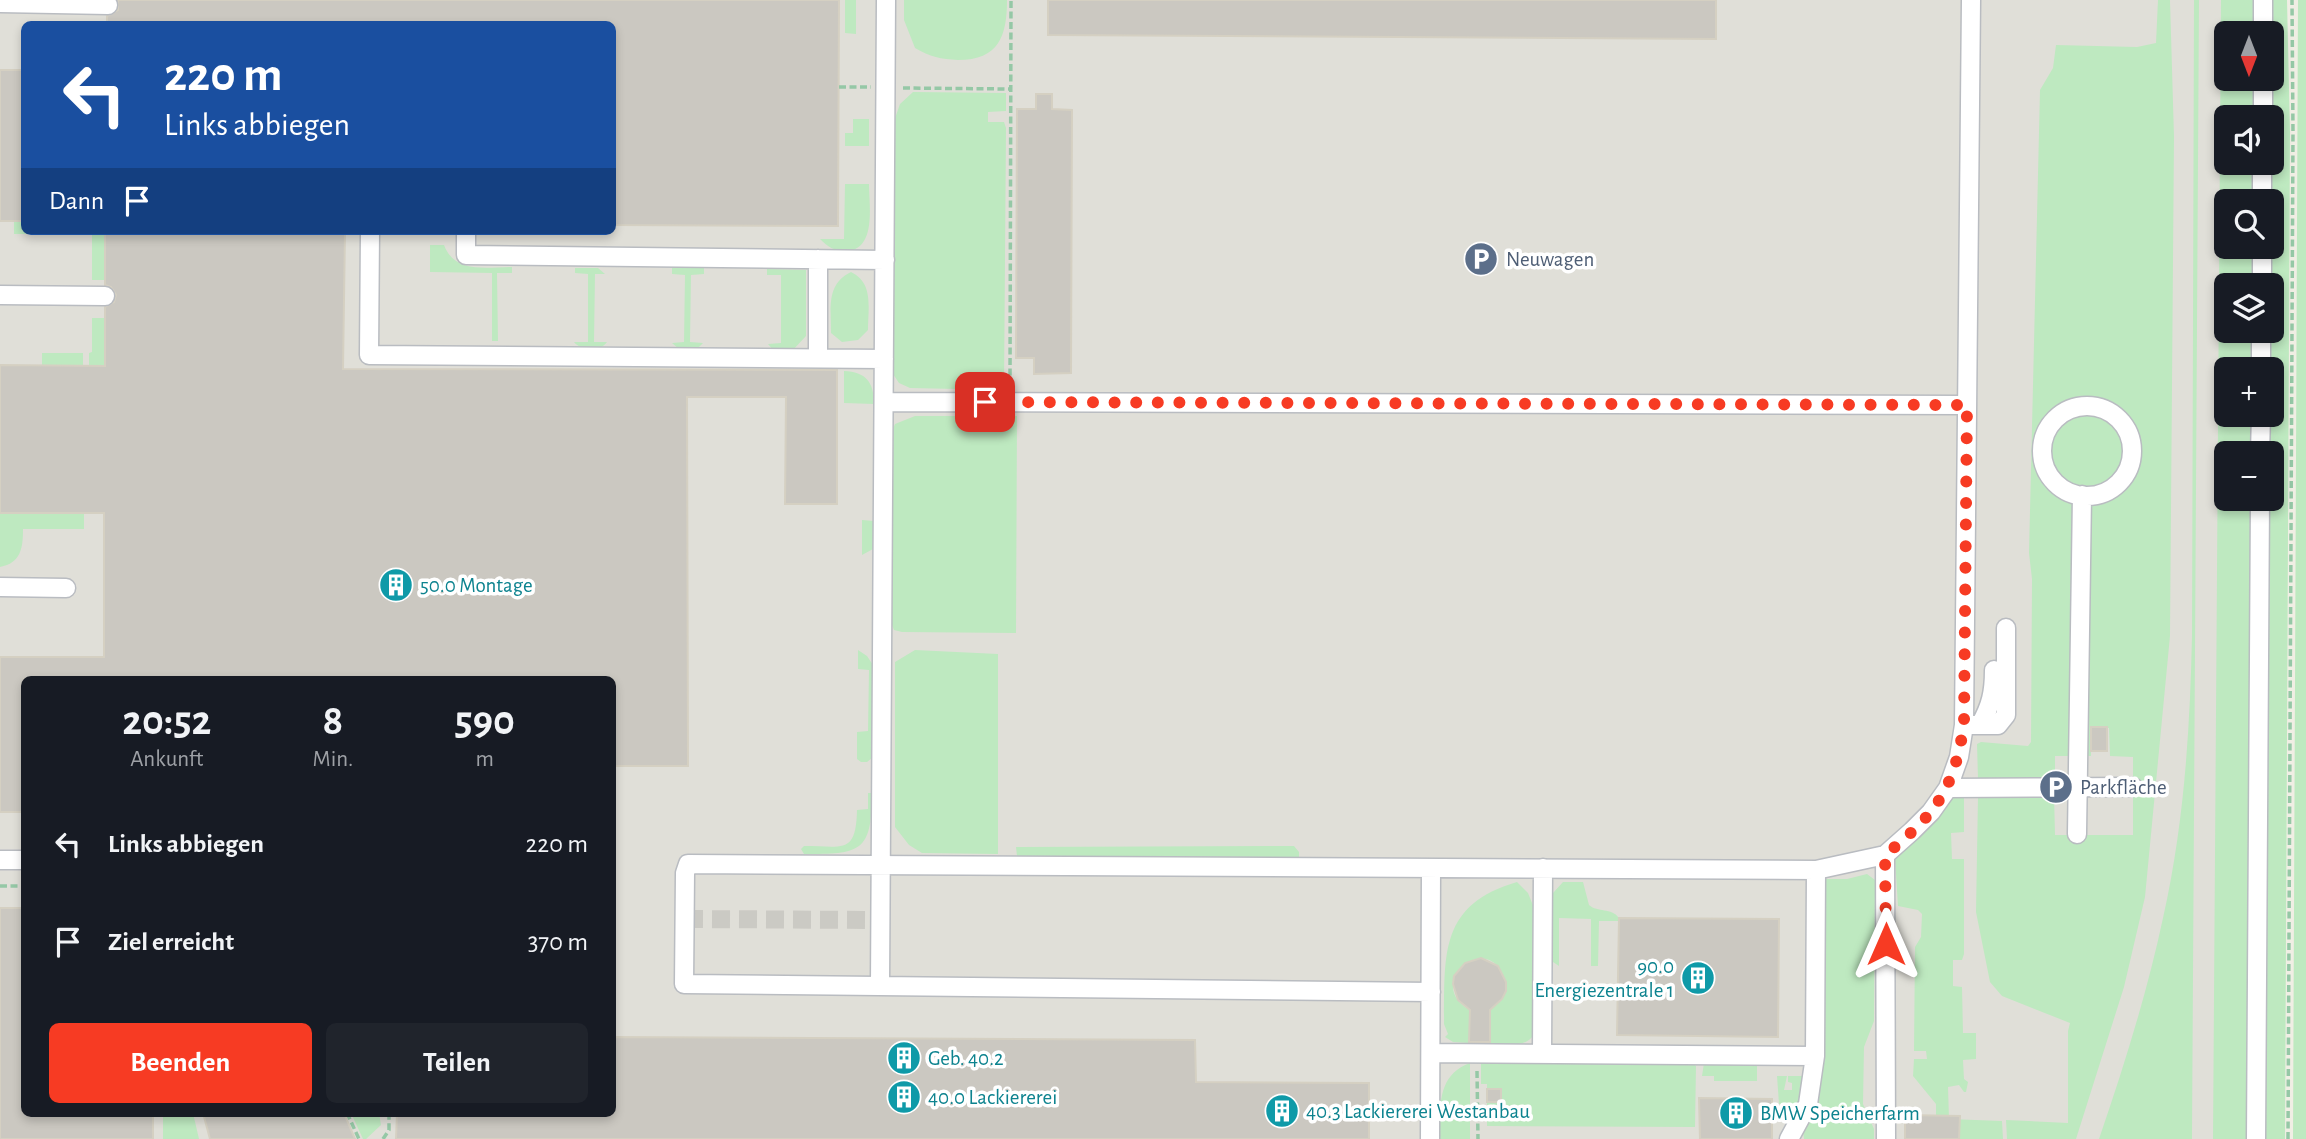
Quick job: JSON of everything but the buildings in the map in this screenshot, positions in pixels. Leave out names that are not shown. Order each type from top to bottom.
[{"type":"lane","points":[[880,985],[886,0]]},
{"type":"lane","points":[[1431,992],[684,984],[685,873],[688,864],[1816,870],[1885,855],[1931,812],[1948,788],[1972,724],[1967,405],[1972,0]]},
{"type":"lane","points":[[2263,0],[2263,21]]},
{"type":"lane","points":[[0,3],[108,5]]},
{"type":"lane","points":[[370,235],[369,355],[884,359]]},
{"type":"lane","points":[[467,235],[466,255],[884,260]]},
{"type":"lane","points":[[818,259],[818,358]]},
{"type":"lane","points":[[0,295],[105,296]]},
{"type":"lane","points":[[884,402],[1967,405]]},
{"type":"lane","points":[[2085,406],[2109,412],[2119,419],[2126,429],[2132,453],[2124,475],[2116,485],[2094,495],[2082,495],[2059,486],[2045,467],[2042,443],[2053,421],[2073,408],[2085,406]]},
{"type":"lane","points":[[2077,834],[2082,495]]},
{"type":"lane","points":[[2256,1139],[2260,511]]},
{"type":"lane","points":[[0,587],[66,588]]},
{"type":"lane","points":[[2001,628],[2006,716],[1998,724],[1972,724],[1990,709],[2001,628]]},
{"type":"lane","points":[[1948,788],[2133,787]]},
{"type":"lane","points":[[1885,855],[1886,1139]]},
{"type":"lane","points":[[0,860],[21,860]]},
{"type":"lane","points":[[1430,1139],[1431,868]]},
{"type":"lane","points":[[1542,1054],[1543,868]]},
{"type":"lane","points":[[1789,1139],[1808,1104],[1815,1056],[1816,870]]},
{"type":"lane","points":[[1430,1053],[1815,1056]]},
{"type":"path","points":[[1010,402],[1011,0]]},
{"type":"path","points":[[2288,1139],[2292,0]]},
{"type":"path","points":[[839,87],[1009,89]]},
{"type":"path","points":[[0,886],[21,886]]},
{"type":"path","points":[[1478,1053],[1478,1139]]},
{"type":"path","points":[[349,1117],[359,1139]]},
{"type":"path","points":[[383,1139],[389,1129],[388,1117]]},
{"type":"path","points":[[389,1129],[396,1129]]},
{"type":"shaded area","points":[[0,0],[2271,0],[2242,21],[2214,21],[2214,91],[2226,91],[2226,105],[2214,105],[2214,175],[2226,175],[2226,189],[2214,189],[2214,259],[2226,259],[2226,273],[2214,273],[2214,343],[2226,343],[2226,357],[2214,357],[2214,427],[2226,427],[2226,441],[2214,441],[2214,511],[2227,511],[2261,1139],[0,1139]]},
{"type":"green space","points":[[845,0],[856,0],[856,34],[845,33]]},
{"type":"green space","points":[[904,0],[1007,0],[1002,35],[992,51],[983,56],[952,60],[931,55],[915,48],[904,20]]},
{"type":"green space","points":[[2158,0],[2170,0],[2174,137],[2170,636],[2145,897],[2124,987],[2076,1139],[2007,1139],[2006,1120],[2068,1123],[2070,1023],[2002,996],[1990,982],[1976,912],[1978,796],[2054,794],[2055,835],[2133,835],[2133,757],[2110,756],[2109,728],[2091,728],[2091,756],[2055,756],[2055,779],[1978,779],[1977,744],[1981,742],[2028,746],[2031,742],[2032,579],[2029,553],[2040,90],[2053,68],[2056,45],[2137,47],[2156,43]]},
{"type":"green space","points":[[2194,0],[2199,0],[2192,1139],[2099,1139],[2157,946],[2176,848],[2185,777],[2192,636]]},
{"type":"green space","points":[[2221,0],[2269,0],[2269,21],[2221,21]]},
{"type":"green space","points":[[2271,0],[2287,0],[2290,132],[2285,1139],[2213,1139],[2217,511],[2284,511],[2284,441],[2218,441],[2218,427],[2284,427],[2284,357],[2218,357],[2219,343],[2284,343],[2284,273],[2268,273],[2268,259],[2284,259],[2284,189],[2269,189],[2269,175],[2284,175],[2284,105],[2272,105],[2272,91],[2284,91],[2284,21],[2271,21]]},
{"type":"green space","points":[[2298,0],[2306,0],[2306,1139],[2293,1139]]},
{"type":"green space","points":[[2220,91],[2268,91],[2268,105],[2220,105]]},
{"type":"green space","points":[[913,92],[1006,93],[1006,111],[988,112],[988,122],[1004,122],[1006,128],[1004,390],[910,388],[899,383],[893,374],[894,121],[900,104]]},
{"type":"green space","points":[[853,119],[869,119],[869,146],[845,146],[845,133],[853,133]]},
{"type":"green space","points":[[2220,175],[2268,175],[2267,189],[2220,189]]},
{"type":"green space","points":[[845,184],[869,184],[870,214],[867,235],[862,243],[855,249],[845,251],[831,248],[820,239],[844,239]]},
{"type":"green space","points":[[14,221],[21,221],[21,234],[14,234]]},
{"type":"green space","points":[[92,235],[105,235],[105,280],[92,280]]},
{"type":"green space","points":[[430,245],[444,245],[449,254],[463,265],[482,268],[512,267],[512,273],[497,273],[498,341],[492,341],[492,273],[430,272]]},
{"type":"green space","points":[[2219,259],[2267,259],[2267,273],[2219,273]]},
{"type":"green space","points":[[575,268],[598,268],[605,274],[595,274],[594,342],[607,342],[595,349],[581,347],[574,342],[588,342],[588,274],[575,273]]},
{"type":"green space","points":[[672,268],[704,268],[704,274],[691,275],[690,342],[703,343],[696,350],[679,349],[672,343],[684,342],[685,275],[672,274]]},
{"type":"green space","points":[[767,269],[806,270],[806,336],[792,351],[774,351],[768,344],[781,343],[781,275],[767,275]]},
{"type":"green space","points":[[851,272],[866,289],[869,305],[868,330],[858,340],[842,342],[831,333],[832,298],[837,283]]},
{"type":"green space","points":[[92,318],[105,318],[105,366],[89,366],[89,353],[92,352]]},
{"type":"green space","points":[[42,353],[83,353],[83,366],[42,365]]},
{"type":"green space","points":[[844,371],[858,373],[867,380],[874,404],[844,403]]},
{"type":"green space","points":[[915,416],[1017,416],[1016,633],[894,630],[891,623],[892,431],[895,424]]},
{"type":"green space","points":[[0,513],[84,513],[84,529],[23,529],[17,558],[0,567]]},
{"type":"green space","points":[[862,520],[874,521],[873,549],[862,555]]},
{"type":"green space","points":[[858,650],[867,656],[873,665],[872,758],[867,762],[857,759],[857,732],[868,731],[869,670],[858,669]]},
{"type":"green space","points":[[915,650],[998,654],[998,854],[922,853],[909,845],[895,827],[895,662]]},
{"type":"green space","points":[[1960,779],[1964,779],[1964,832],[1951,833],[1952,859],[1964,859],[1964,954],[1962,960],[1953,960],[1953,986],[1962,987],[1963,1033],[1976,1033],[1976,1059],[1963,1060],[1964,1079],[1968,1082],[1966,1092],[1959,1085],[1948,1087],[1949,1119],[2002,1121],[2003,1139],[1936,1139],[1936,1104],[1913,1076],[1914,1059],[1927,1059],[1926,1051],[1914,1051],[1915,947],[1921,937],[1922,914],[1918,910],[1898,906],[1895,859],[1896,854]]},
{"type":"green space","points":[[868,793],[872,793],[869,828],[859,846],[838,853],[804,854],[801,849],[804,846],[838,846],[850,841],[854,835],[857,810],[868,809]]},
{"type":"green space","points":[[1294,846],[1299,857],[1017,856],[1016,847]]},
{"type":"green space","points":[[1867,874],[1875,880],[1874,1021],[1864,1047],[1863,1104],[1874,1129],[1874,1139],[1804,1139],[1803,1131],[1818,1077],[1822,1072],[1823,879],[1847,879]]},
{"type":"green space","points":[[1517,882],[1528,893],[1534,908],[1534,1034],[1521,1044],[1490,1043],[1490,1010],[1502,999],[1506,982],[1498,966],[1486,959],[1474,959],[1464,965],[1456,975],[1453,987],[1457,999],[1470,1010],[1469,1043],[1453,1042],[1445,1037],[1448,1034],[1444,1024],[1445,976],[1451,936],[1459,919],[1472,904],[1491,892]]},
{"type":"green space","points":[[1563,882],[1583,882],[1589,905],[1612,912],[1619,918],[1619,921],[1599,921],[1598,966],[1591,966],[1591,919],[1559,918],[1559,966],[1553,962],[1553,893]]},
{"type":"green space","points":[[1481,1062],[1694,1064],[1695,1127],[1487,1126],[1487,1084],[1481,1084]]},
{"type":"green space","points":[[1470,1063],[1470,1139],[1440,1139],[1442,1094],[1451,1076]]},
{"type":"green space","points":[[1704,1063],[1757,1063],[1757,1081],[1714,1081],[1714,1076],[1702,1076]]},
{"type":"green space","points":[[1777,1076],[1787,1076],[1784,1090],[1792,1090],[1788,1076],[1810,1076],[1802,1104],[1779,1104]]},
{"type":"green space","points":[[163,1117],[194,1117],[199,1139],[163,1139]]},
{"type":"green space","points":[[353,1117],[380,1117],[381,1125],[363,1139]]},
{"type":"tunnel","points":[[685,919],[880,920]]},
{"type":"place","name":"Neuwagen","points":[[1481,259]]},
{"type":"place","name":"50.0 Montage","points":[[396,585]]},
{"type":"place","name":"Parkfläche","points":[[2056,787]]},
{"type":"place","name":"90.0 Energiezentrale 1","points":[[1698,978]]},
{"type":"place","name":"Geb. 40.2","points":[[904,1058]]},
{"type":"place","name":"40.0 Lackiererei","points":[[904,1097]]},
{"type":"place","name":"40.3 Lackiererei Westanbau","points":[[1282,1111]]},
{"type":"place","name":"BMW Speicherfarm","points":[[1736,1113]]},
{"type":"route","points":[[985,402],[1967,405],[1964,724],[1959,757],[1948,788],[1931,812],[1885,855],[1886,944]]}]
